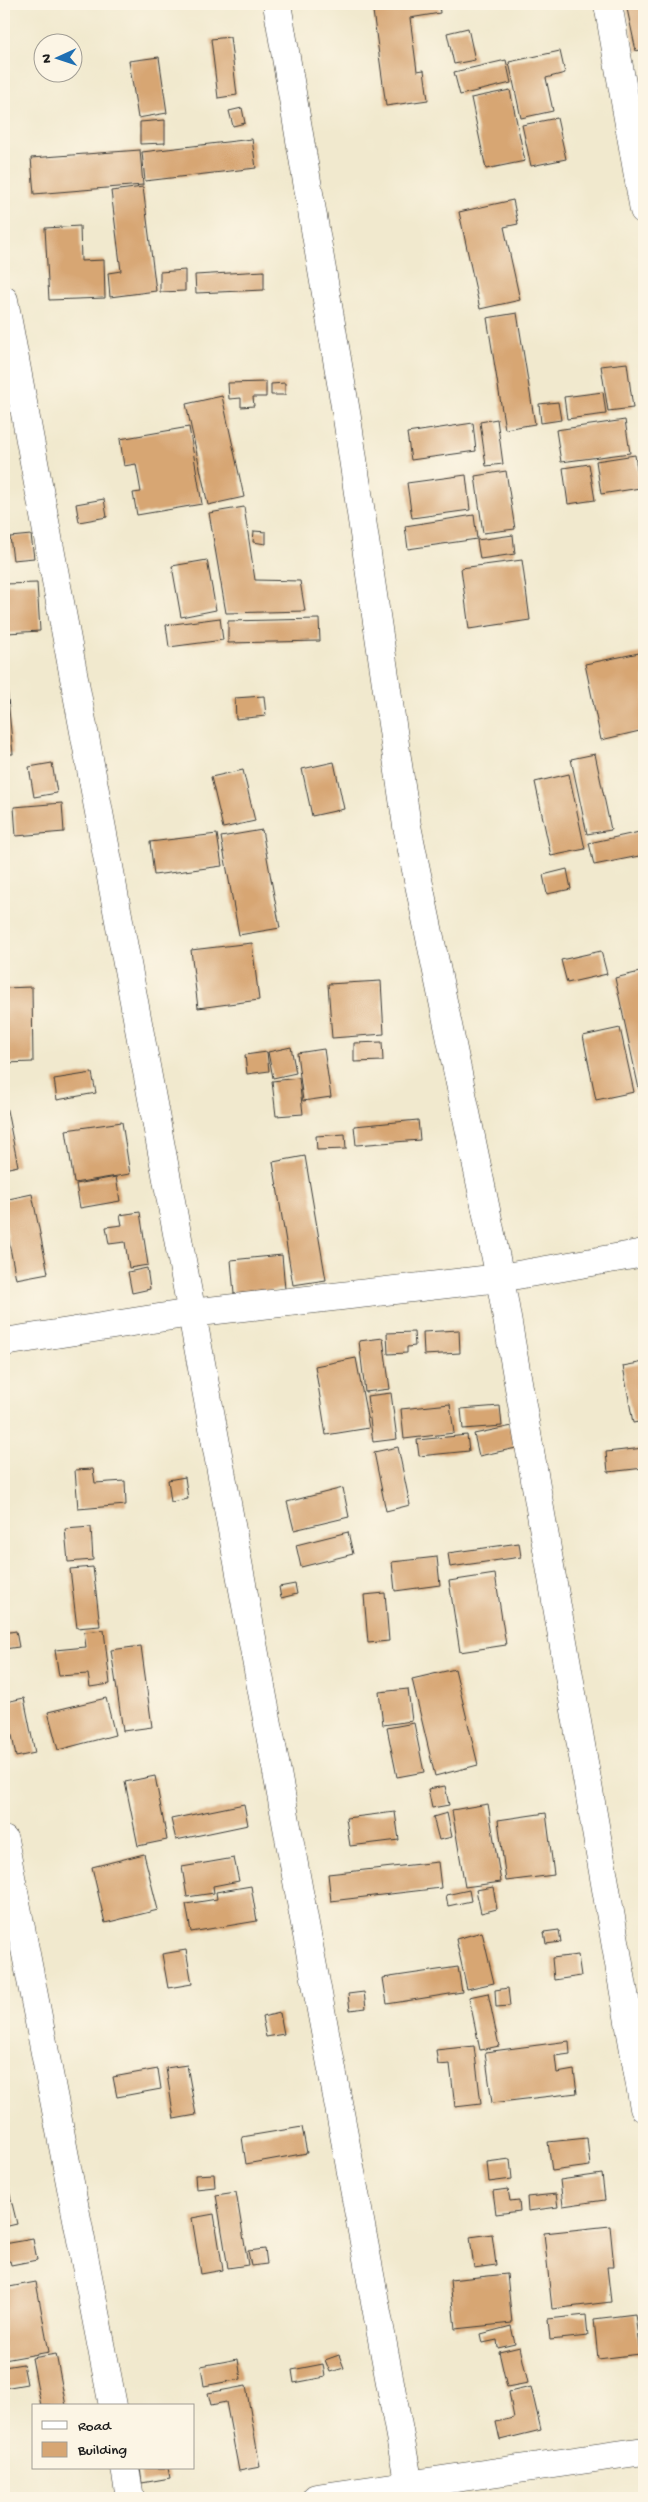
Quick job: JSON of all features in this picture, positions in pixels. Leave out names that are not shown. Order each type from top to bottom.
[{"type":"street","points":[[277,4],[347,418],[407,826],[500,1278],[644,2108]]},
{"type":"street","points":[[608,4],[644,210]]},
{"type":"street","points":[[4,300],[409,2485]]},
{"type":"street","points":[[4,1342],[191,1313],[500,1278],[644,1254]]},
{"type":"street","points":[[4,1840],[112,2404]]},
{"type":"street","points":[[316,2498],[644,2451]]},
{"type":"street","points":[[124,2470],[130,2498]]},
{"type":"building","points":[[372,4],[439,4],[440,13],[410,18],[417,71],[424,70],[428,100],[386,106]]},
{"type":"building","points":[[626,4],[644,4],[644,49],[636,51]]},
{"type":"building","points":[[468,28],[475,60],[454,64],[447,33]]},
{"type":"building","points":[[230,37],[237,95],[218,98],[211,39]]},
{"type":"building","points":[[560,51],[565,73],[546,78],[553,111],[521,118],[509,62]]},
{"type":"building","points":[[159,57],[167,113],[138,118],[129,61]]},
{"type":"building","points":[[506,60],[511,83],[460,95],[454,72]]},
{"type":"building","points":[[510,90],[525,161],[486,169],[471,98]]},
{"type":"building","points":[[242,108],[245,123],[233,126],[229,111]]},
{"type":"building","points":[[557,118],[566,159],[531,166],[522,125]]},
{"type":"building","points":[[165,120],[165,143],[140,144],[140,122]]},
{"type":"building","points":[[252,139],[256,168],[145,181],[142,152]]},
{"type":"building","points":[[140,150],[143,185],[34,194],[31,158]]},
{"type":"building","points":[[143,187],[156,291],[110,297],[108,273],[121,271],[111,191]]},
{"type":"building","points":[[513,200],[518,224],[504,227],[520,300],[480,309],[459,212]]},
{"type":"building","points":[[80,226],[81,261],[104,260],[105,298],[49,300],[45,228]]},
{"type":"building","points":[[185,270],[185,291],[160,292],[160,272]]},
{"type":"building","points":[[264,271],[264,290],[196,293],[195,275]]},
{"type":"building","points":[[517,313],[535,424],[505,429],[487,318]]},
{"type":"building","points":[[627,363],[633,408],[608,411],[601,366]]},
{"type":"building","points":[[266,382],[266,397],[253,397],[254,406],[241,407],[241,398],[229,399],[228,383]]},
{"type":"building","points":[[285,383],[285,395],[271,395],[271,384]]},
{"type":"building","points":[[603,392],[606,414],[567,419],[564,397]]},
{"type":"building","points":[[222,396],[244,497],[208,505],[186,404]]},
{"type":"building","points":[[558,402],[561,420],[541,423],[539,404]]},
{"type":"building","points":[[497,419],[503,464],[486,466],[480,422]]},
{"type":"building","points":[[625,420],[630,453],[561,462],[556,430]]},
{"type":"building","points":[[473,423],[476,451],[411,460],[407,433]]},
{"type":"building","points":[[189,427],[202,504],[137,515],[133,493],[141,492],[136,464],[124,466],[120,439]]},
{"type":"building","points":[[635,455],[640,488],[601,494],[596,461]]},
{"type":"building","points":[[589,464],[595,500],[568,504],[563,468]]},
{"type":"building","points":[[506,471],[515,529],[483,533],[475,476]]},
{"type":"building","points":[[466,475],[470,510],[412,518],[407,483]]},
{"type":"building","points":[[104,499],[107,517],[79,522],[76,504]]},
{"type":"building","points":[[244,507],[255,580],[300,581],[305,611],[226,613],[209,513]]},
{"type":"building","points":[[474,515],[477,539],[408,549],[405,526]]},
{"type":"building","points":[[254,531],[266,532],[266,544],[253,542]]},
{"type":"building","points":[[31,535],[34,558],[13,560],[10,537]]},
{"type":"building","points":[[513,535],[515,554],[480,559],[477,540]]},
{"type":"building","points":[[207,560],[216,610],[181,617],[172,566]]},
{"type":"building","points":[[522,560],[530,620],[469,629],[461,568]]},
{"type":"building","points":[[37,583],[40,631],[7,633],[4,584]]},
{"type":"building","points":[[220,618],[223,640],[169,647],[166,625]]},
{"type":"building","points":[[319,619],[320,641],[228,643],[228,621]]},
{"type":"building","points":[[644,652],[644,730],[601,740],[585,664]]},
{"type":"building","points":[[4,653],[13,754],[4,754]]},
{"type":"building","points":[[264,696],[266,716],[236,719],[235,698]]},
{"type":"building","points":[[595,754],[611,830],[587,834],[571,759]]},
{"type":"building","points":[[334,762],[344,809],[312,816],[302,769]]},
{"type":"building","points":[[52,763],[57,793],[34,797],[29,767]]},
{"type":"building","points":[[243,770],[255,821],[223,828],[211,777]]},
{"type":"building","points":[[569,774],[585,849],[551,856],[535,782]]},
{"type":"building","points":[[62,803],[64,832],[16,836],[14,807]]},
{"type":"building","points":[[262,830],[280,928],[239,935],[221,837]]},
{"type":"building","points":[[644,831],[644,855],[594,865],[589,843]]},
{"type":"building","points":[[217,834],[222,866],[154,875],[150,842]]},
{"type":"building","points":[[567,869],[571,889],[547,894],[543,875]]},
{"type":"building","points":[[252,943],[259,1000],[198,1008],[191,950]]},
{"type":"building","points":[[601,951],[607,974],[567,983],[561,960]]},
{"type":"building","points":[[644,971],[644,1088],[639,1089],[615,978]]},
{"type":"building","points":[[381,981],[384,1034],[332,1038],[328,984]]},
{"type":"building","points":[[32,987],[33,1062],[6,1063],[4,988]]},
{"type":"building","points":[[620,1028],[634,1092],[596,1100],[583,1036]]},
{"type":"building","points":[[382,1042],[383,1061],[354,1062],[354,1043]]},
{"type":"building","points":[[291,1047],[296,1073],[273,1078],[268,1052]]},
{"type":"building","points":[[324,1049],[331,1097],[303,1101],[297,1053]]},
{"type":"building","points":[[267,1052],[269,1071],[247,1074],[245,1055]]},
{"type":"building","points":[[92,1073],[96,1093],[57,1100],[54,1079]]},
{"type":"building","points":[[299,1078],[303,1114],[276,1116],[272,1081]]},
{"type":"building","points":[[644,1092],[644,1115],[643,1115],[639,1093]]},
{"type":"building","points":[[4,1095],[18,1166],[4,1169]]},
{"type":"building","points":[[418,1120],[420,1140],[356,1145],[354,1126]]},
{"type":"building","points":[[122,1122],[130,1174],[74,1183],[66,1130]]},
{"type":"building","points":[[345,1134],[346,1149],[317,1150],[316,1136]]},
{"type":"building","points":[[305,1156],[326,1280],[293,1285],[273,1162]]},
{"type":"building","points":[[116,1177],[120,1201],[80,1208],[76,1184]]},
{"type":"building","points":[[32,1194],[48,1273],[16,1279],[4,1216],[4,1200]]},
{"type":"building","points":[[140,1212],[148,1265],[129,1268],[125,1242],[109,1244],[106,1227],[122,1225],[120,1215]]},
{"type":"building","points":[[282,1255],[285,1289],[234,1294],[231,1260]]},
{"type":"building","points":[[147,1268],[150,1289],[132,1293],[128,1272]]},
{"type":"building","points":[[459,1330],[460,1353],[424,1355],[423,1332]]},
{"type":"building","points":[[414,1332],[415,1346],[407,1347],[407,1353],[388,1354],[387,1333]]},
{"type":"building","points":[[383,1338],[390,1389],[365,1392],[359,1341]]},
{"type":"building","points":[[356,1358],[369,1428],[326,1435],[315,1366]]},
{"type":"building","points":[[644,1362],[644,1421],[633,1423],[623,1366]]},
{"type":"building","points":[[391,1393],[397,1439],[373,1442],[367,1396]]},
{"type":"building","points":[[450,1404],[454,1433],[404,1439],[401,1409]]},
{"type":"building","points":[[500,1406],[502,1426],[463,1429],[461,1409]]},
{"type":"building","points":[[517,1425],[521,1447],[479,1456],[474,1434]]},
{"type":"building","points":[[467,1435],[469,1451],[419,1456],[417,1440]]},
{"type":"building","points":[[398,1447],[410,1505],[386,1511],[374,1452]]},
{"type":"building","points":[[644,1448],[644,1468],[608,1472],[606,1452]]},
{"type":"building","points":[[93,1469],[95,1483],[125,1481],[126,1505],[78,1509],[75,1470]]},
{"type":"building","points":[[185,1477],[188,1499],[171,1502],[168,1480]]},
{"type":"building","points":[[343,1488],[349,1517],[294,1530],[287,1502]]},
{"type":"building","points":[[91,1527],[93,1560],[68,1562],[65,1529]]},
{"type":"building","points":[[348,1532],[353,1554],[301,1567],[296,1545]]},
{"type":"building","points":[[519,1543],[521,1557],[450,1567],[448,1553]]},
{"type":"building","points":[[437,1557],[440,1585],[395,1591],[392,1562]]},
{"type":"building","points":[[93,1567],[100,1626],[77,1628],[70,1569]]},
{"type":"building","points":[[495,1574],[506,1645],[460,1652],[449,1581]]},
{"type":"building","points":[[295,1584],[297,1594],[281,1598],[279,1587]]},
{"type":"building","points":[[385,1593],[389,1641],[368,1643],[364,1595]]},
{"type":"building","points":[[104,1630],[110,1684],[90,1687],[88,1674],[59,1676],[55,1650],[86,1647],[84,1632]]},
{"type":"building","points":[[16,1631],[19,1647],[4,1649],[4,1633]]},
{"type":"building","points":[[141,1646],[152,1727],[123,1731],[111,1650]]},
{"type":"building","points":[[455,1669],[478,1765],[435,1776],[412,1679]]},
{"type":"building","points":[[408,1689],[412,1721],[383,1725],[379,1692]]},
{"type":"building","points":[[24,1698],[35,1753],[16,1757],[6,1702]]},
{"type":"building","points":[[106,1698],[115,1735],[58,1750],[48,1712]]},
{"type":"building","points":[[414,1723],[424,1772],[397,1777],[387,1728]]},
{"type":"building","points":[[155,1776],[167,1840],[138,1846],[125,1782]]},
{"type":"building","points":[[445,1786],[449,1805],[432,1808],[428,1789]]},
{"type":"building","points":[[244,1804],[248,1825],[176,1840],[171,1819]]},
{"type":"building","points":[[488,1804],[501,1882],[465,1887],[452,1810]]},
{"type":"building","points":[[395,1812],[399,1840],[350,1846],[346,1818]]},
{"type":"building","points":[[447,1813],[452,1837],[439,1840],[433,1817]]},
{"type":"building","points":[[546,1813],[554,1875],[506,1881],[498,1820]]},
{"type":"building","points":[[144,1854],[158,1910],[105,1923],[92,1867]]},
{"type":"building","points":[[234,1858],[239,1881],[213,1886],[214,1893],[187,1897],[182,1867]]},
{"type":"building","points":[[438,1862],[441,1888],[331,1901],[328,1874]]},
{"type":"building","points":[[251,1886],[257,1921],[191,1932],[186,1904],[217,1899],[216,1892]]},
{"type":"building","points":[[493,1887],[497,1909],[481,1913],[476,1890]]},
{"type":"building","points":[[469,1890],[471,1901],[448,1906],[446,1895]]},
{"type":"building","points":[[559,1930],[561,1942],[546,1944],[544,1932]]},
{"type":"building","points":[[482,1932],[494,1983],[467,1989],[456,1939]]},
{"type":"building","points":[[186,1950],[192,1984],[168,1988],[162,1954]]},
{"type":"building","points":[[578,1955],[581,1976],[554,1980],[552,1958]]},
{"type":"building","points":[[458,1967],[462,1992],[387,2004],[383,1978]]},
{"type":"building","points":[[508,1988],[510,2006],[496,2007],[495,1990]]},
{"type":"building","points":[[364,1992],[366,2008],[350,2010],[348,1994]]},
{"type":"building","points":[[488,1993],[499,2046],[480,2050],[469,1997]]},
{"type":"building","points":[[280,2013],[284,2034],[266,2037],[262,2017]]},
{"type":"building","points":[[569,2041],[570,2054],[555,2056],[557,2073],[574,2070],[577,2093],[492,2103],[485,2052]]},
{"type":"building","points":[[474,2046],[481,2104],[455,2107],[450,2064],[438,2065],[436,2050]]},
{"type":"building","points":[[187,2065],[196,2115],[174,2119],[166,2068]]},
{"type":"building","points":[[158,2069],[161,2089],[117,2097],[113,2077]]},
{"type":"building","points":[[302,2127],[307,2153],[246,2164],[242,2137]]},
{"type":"building","points":[[587,2138],[590,2166],[552,2171],[548,2142]]},
{"type":"building","points":[[510,2159],[512,2179],[489,2182],[487,2162]]},
{"type":"building","points":[[4,2170],[17,2224],[4,2227]]},
{"type":"building","points":[[214,2174],[215,2187],[196,2189],[195,2175]]},
{"type":"building","points":[[602,2174],[605,2200],[563,2206],[560,2180]]},
{"type":"building","points":[[508,2189],[510,2201],[519,2200],[520,2211],[496,2214],[493,2191]]},
{"type":"building","points":[[236,2192],[248,2265],[228,2268],[216,2195]]},
{"type":"building","points":[[556,2194],[558,2207],[528,2211],[527,2197]]},
{"type":"building","points":[[214,2214],[223,2270],[201,2274],[192,2218]]},
{"type":"building","points":[[610,2226],[614,2267],[607,2267],[611,2302],[552,2309],[544,2233]]},
{"type":"building","points":[[492,2234],[496,2265],[474,2268],[470,2237]]},
{"type":"building","points":[[33,2239],[37,2260],[11,2265],[10,2261],[4,2262],[4,2244]]},
{"type":"building","points":[[265,2249],[267,2264],[251,2266],[248,2251]]},
{"type":"building","points":[[507,2274],[512,2323],[455,2329],[450,2280]]},
{"type":"building","points":[[36,2282],[49,2352],[4,2360],[4,2288]]},
{"type":"building","points":[[635,2314],[640,2354],[598,2359],[594,2319]]},
{"type":"building","points":[[586,2315],[588,2336],[550,2340],[548,2319]]},
{"type":"building","points":[[511,2326],[515,2344],[498,2348],[497,2340],[483,2343],[481,2334]]},
{"type":"building","points":[[520,2347],[528,2383],[507,2387],[499,2352]]},
{"type":"building","points":[[56,2354],[66,2404],[41,2404],[32,2358]]},
{"type":"building","points":[[339,2355],[344,2368],[330,2372],[325,2360]]},
{"type":"building","points":[[238,2359],[241,2379],[204,2386],[201,2366]]},
{"type":"building","points":[[23,2364],[27,2384],[4,2388],[4,2367]]},
{"type":"building","points":[[323,2364],[325,2377],[294,2383],[292,2370]]},
{"type":"building","points":[[246,2386],[260,2467],[239,2471],[226,2402],[211,2405],[208,2393]]},
{"type":"building","points":[[531,2387],[541,2430],[500,2440],[496,2422],[514,2418],[509,2392]]},
{"type":"building","points":[[140,2470],[168,2470],[170,2478],[142,2483]]}]
